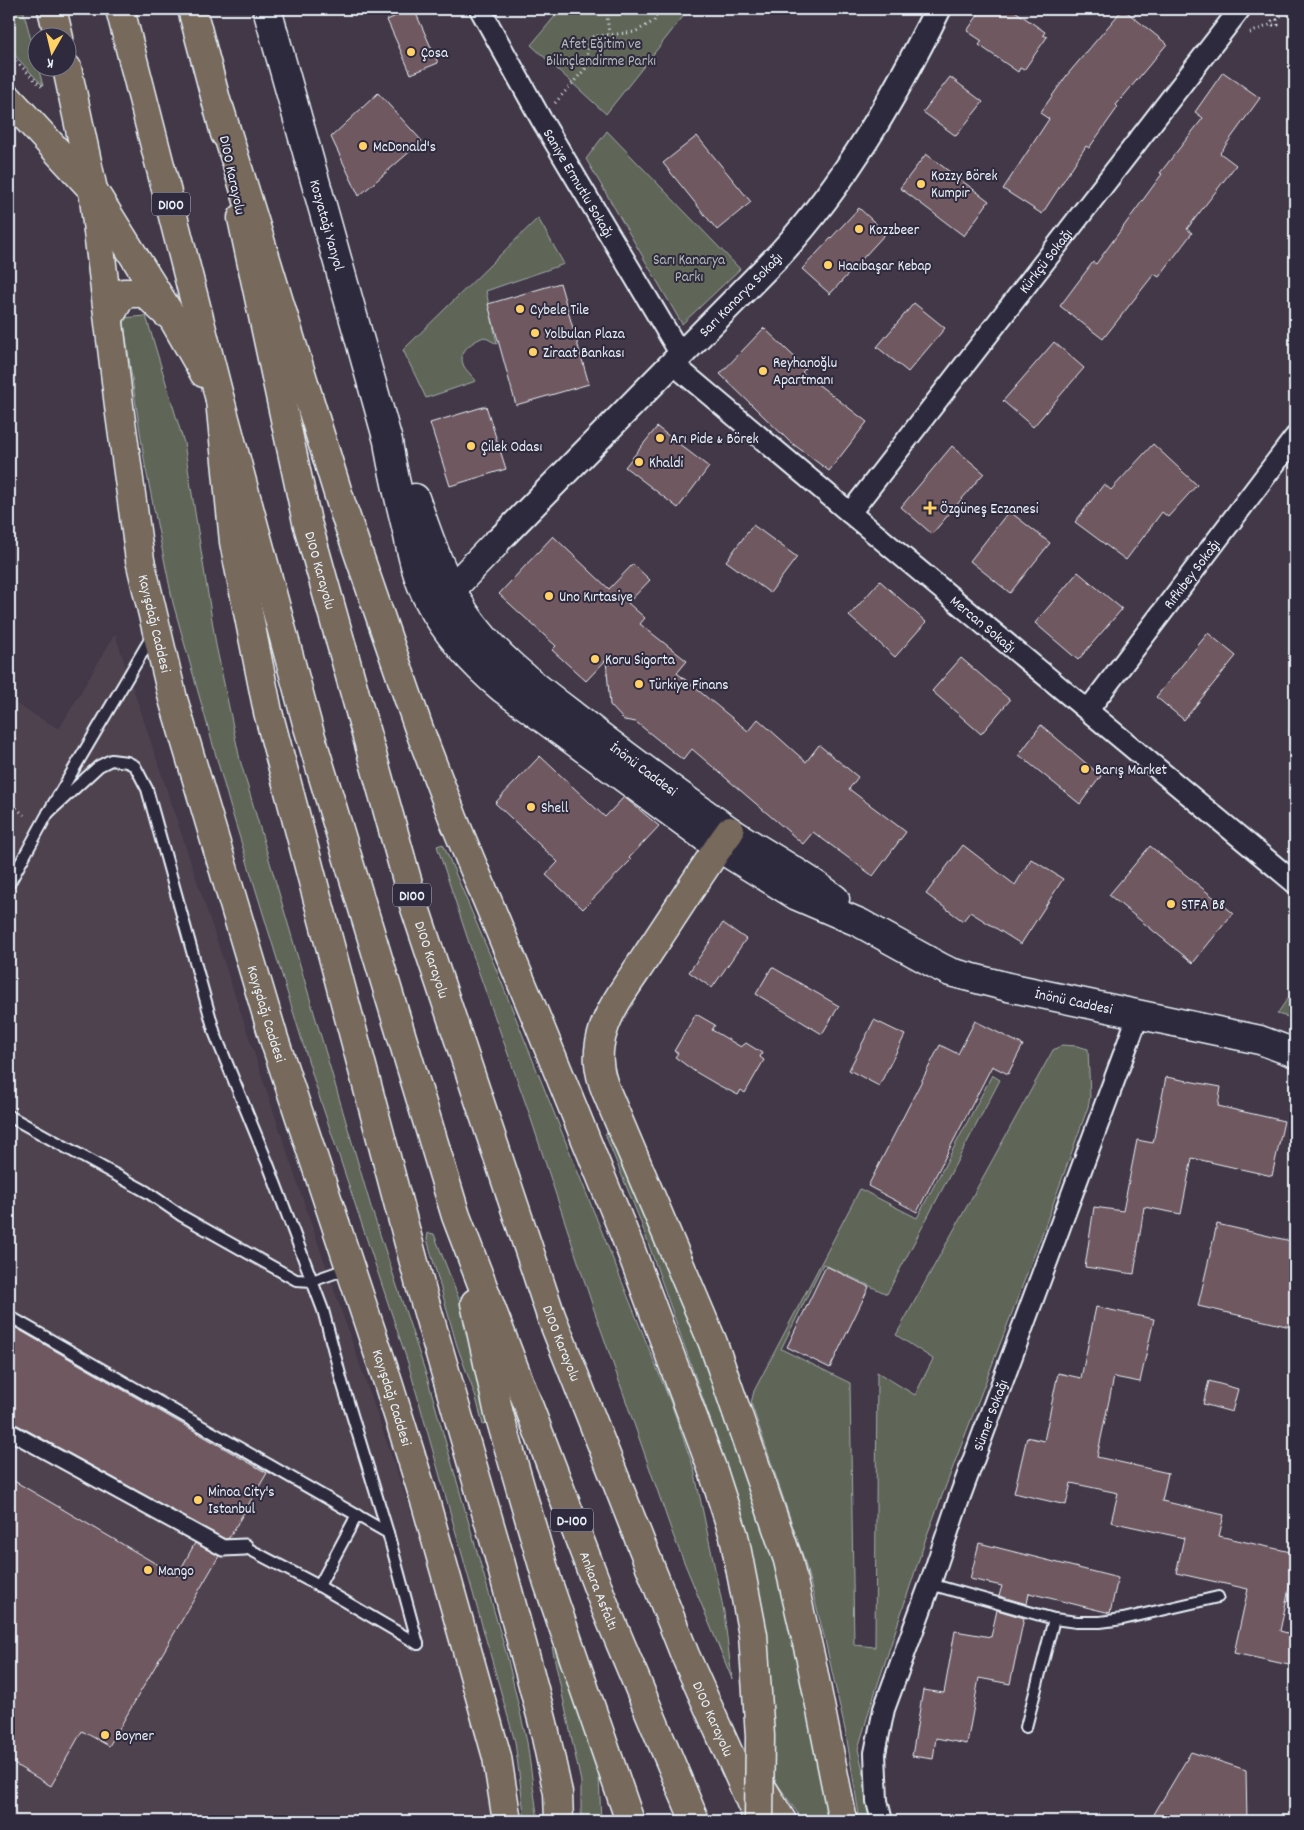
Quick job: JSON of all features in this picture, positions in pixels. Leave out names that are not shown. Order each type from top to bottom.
[{"type":"main road","points":[[52,9],[57,28]]},
{"type":"main road","name":"D100","points":[[120,9],[220,400],[308,727],[456,1216]]},
{"type":"main road","name":"D100 Karayolu","points":[[192,9],[220,110],[307,522],[414,904],[551,1316],[685,1655],[759,1821]]},
{"type":"main road","name":"Kozyatağı Yanyol","points":[[267,9],[388,441]]},
{"type":"main road","name":"D100","points":[[69,78],[93,190],[175,322],[220,400]]},
{"type":"main road","points":[[9,99],[93,190]]},
{"type":"main road","points":[[220,110],[341,503],[419,729],[455,822],[630,1248],[713,1471],[734,1536],[753,1635],[760,1736],[759,1821]]},
{"type":"main road","name":"Kayışdağı Caddesi","points":[[93,190],[140,560],[173,699],[242,935],[297,1110],[385,1373],[417,1476],[486,1710],[497,1757],[507,1821]]},
{"type":"main road","points":[[109,318],[123,293],[145,293],[175,322]]},
{"type":"main road","points":[[220,400],[234,542],[268,712],[420,1285],[498,1553],[543,1723],[558,1793],[559,1821]]},
{"type":"main road","points":[[388,441],[398,495],[419,579],[433,608],[457,643]]},
{"type":"main road","name":"İnönü Caddesi","points":[[388,441],[402,463],[428,536],[452,589],[464,611],[483,636],[530,682],[797,896],[860,923],[926,961],[950,972],[1008,988],[1260,1040],[1295,1053]]},
{"type":"main road","points":[[428,536],[438,546],[450,552],[476,553],[495,544]]},
{"type":"main road","points":[[457,643],[449,629],[445,610],[446,597],[495,544]]},
{"type":"main road","points":[[483,636],[475,619],[473,599],[477,583],[495,544]]},
{"type":"main road","name":"İnönü Caddesi","points":[[457,643],[482,671],[502,689],[724,839]]},
{"type":"main road","points":[[724,839],[630,982],[610,1016],[602,1036],[599,1051],[599,1067],[606,1091],[712,1343],[788,1560],[811,1660],[843,1821]]},
{"type":"main road","points":[[1260,1040],[1295,1043]]},
{"type":"main road","points":[[456,1216],[499,1414],[548,1583],[630,1821]]},
{"type":"main road","name":"Ankara Asfaltı","points":[[456,1216],[606,1609],[695,1821]]},
{"type":"main road","points":[[685,1655],[782,1821]]},
{"type":"street","name":"Saniye Ermutlu Sokağı","points":[[480,9],[677,359]]},
{"type":"street","name":"Sarı Kanarya Sokağı","points":[[495,544],[783,250],[826,198],[866,141],[938,9]]},
{"type":"street","name":"Kürkçü Sokağı","points":[[850,514],[1240,9]]},
{"type":"street","name":"Mercan Sokağı","points":[[677,359],[850,514],[1295,883]]},
{"type":"street","name":"Rıfkıbey Sokağı","points":[[1088,710],[1295,437]]},
{"type":"street","name":"Sümer Sokağı","points":[[882,1821],[878,1801],[875,1753],[884,1709],[960,1496],[1138,1016]]},
{"type":"street","points":[[9,1431],[223,1548],[245,1547]]},
{"type":"lane","points":[[9,884],[48,813],[157,629]]},
{"type":"lane","points":[[48,813],[99,766],[111,760],[127,762],[134,766],[147,789],[215,1034],[268,1164],[323,1310],[342,1382],[388,1533],[418,1644],[320,1586],[245,1547]]},
{"type":"lane","points":[[9,1116],[147,1192],[182,1216],[296,1280],[312,1281],[350,1268]]},
{"type":"lane","points":[[9,1316],[388,1533]]},
{"type":"lane","points":[[320,1586],[357,1515]]},
{"type":"lane","points":[[930,1584],[1054,1619],[1093,1622],[1123,1619],[1218,1597]]},
{"type":"lane","points":[[1026,1727],[1054,1619]]},
{"type":"path","points":[[609,9],[607,16],[609,34]]},
{"type":"path","points":[[542,119],[585,69],[590,37],[635,32],[654,21],[660,9]]},
{"type":"path","points":[[1245,34],[1272,24],[1274,26],[1278,25],[1278,20],[1287,9]]},
{"type":"path","points":[[9,54],[50,95]]},
{"type":"path","points":[[9,738],[14,739],[9,758]]},
{"type":"path","points":[[9,801],[24,816]]},
{"type":"shaded area","points":[[115,634],[301,1194],[459,1652],[482,1754],[492,1821],[9,1821],[9,700],[59,729]]},
{"type":"green space","points":[[9,9],[23,9],[28,28],[28,70],[9,49]]},
{"type":"green space","name":"Afet Eğitim ve Bilinçlendirme Parkı","points":[[561,9],[689,9],[606,114],[531,45]]},
{"type":"green space","points":[[36,78],[41,78],[43,86]]},
{"type":"green space","name":"Sarı Kanarya Parkı","points":[[607,131],[740,269],[682,324],[586,159]]},
{"type":"green space","points":[[538,218],[564,264],[486,291],[497,344],[484,337],[465,350],[462,359],[463,364],[476,381],[426,398],[403,350]]},
{"type":"green space","points":[[146,316],[184,443],[216,645],[240,760],[371,1207],[427,1377],[507,1656],[527,1742],[538,1821],[525,1821],[515,1742],[408,1363],[319,1096],[231,809],[173,603],[145,465],[123,318]]},
{"type":"green space","points":[[443,844],[501,981],[672,1406],[694,1469],[724,1612],[732,1679],[673,1535],[592,1304],[528,1110],[478,970],[437,846]]},
{"type":"green space","points":[[1295,988],[1295,1019],[1277,1014]]},
{"type":"green space","points":[[1062,1045],[1088,1049],[1090,1097],[1088,1107],[1041,1237],[927,1535],[870,1708],[858,1749],[875,1821],[860,1821],[846,1734],[824,1636],[804,1559],[751,1403],[754,1391],[860,1189],[917,1218],[992,1075],[1000,1080],[887,1294],[823,1264],[781,1349],[850,1383],[854,1645],[875,1647],[877,1372],[915,1395],[933,1359],[896,1335],[1053,1050]]},
{"type":"green space","points":[[609,1131],[675,1278],[785,1589],[831,1821],[803,1821],[772,1776],[746,1541],[721,1450],[640,1220],[605,1134]]},
{"type":"green space","points":[[428,1233],[434,1234],[472,1333],[481,1370],[486,1424],[483,1425],[476,1398],[457,1346],[427,1239]]},
{"type":"green space","points":[[552,1647],[560,1648],[599,1776],[601,1821],[581,1821],[581,1782]]},
{"type":"building","points":[[414,9],[438,63],[411,74],[387,20]]},
{"type":"building","points":[[982,9],[1012,9],[1045,32],[1043,35],[1047,37],[1024,70],[1020,68],[1018,72],[979,45],[982,41],[967,31]]},
{"type":"building","points":[[1123,9],[1167,44],[1116,105],[1118,107],[1089,148],[1086,146],[1042,214],[1003,189],[1049,119],[1040,113],[1067,75]]},
{"type":"building","points":[[1223,72],[1260,98],[1220,153],[1236,165],[1187,229],[1192,233],[1159,277],[1154,274],[1103,339],[1060,306],[1093,262],[1096,264],[1162,174],[1160,173],[1203,118],[1195,112]]},
{"type":"building","points":[[950,77],[983,102],[956,136],[923,112]]},
{"type":"building","points":[[378,93],[422,141],[359,196],[331,137]]},
{"type":"building","points":[[697,136],[751,202],[717,230],[663,163]]},
{"type":"building","points":[[926,154],[989,201],[964,236],[900,188]]},
{"type":"building","points":[[859,208],[886,233],[830,294],[802,269]]},
{"type":"building","name":"Yolbulan Plaza","points":[[560,283],[589,384],[516,405],[488,304]]},
{"type":"building","points":[[914,303],[945,328],[908,372],[877,347]]},
{"type":"building","points":[[764,328],[806,368],[802,372],[867,422],[829,471],[789,441],[720,374]]},
{"type":"building","points":[[1054,342],[1084,368],[1033,427],[1003,401]]},
{"type":"building","points":[[486,406],[506,469],[450,486],[430,423]]},
{"type":"building","points":[[657,427],[709,467],[678,508],[625,467]]},
{"type":"building","points":[[1153,444],[1197,485],[1168,517],[1162,512],[1126,560],[1075,522],[1104,484],[1111,490]]},
{"type":"building","points":[[952,446],[984,473],[932,534],[901,507]]},
{"type":"building","points":[[1009,511],[1050,543],[1010,593],[970,561]]},
{"type":"building","points":[[753,525],[797,557],[770,593],[726,561]]},
{"type":"building","points":[[553,536],[609,589],[633,564],[650,580],[628,603],[645,618],[640,624],[687,661],[677,673],[748,731],[758,719],[806,762],[819,745],[858,777],[849,789],[906,832],[873,876],[813,832],[803,844],[692,749],[683,760],[636,722],[624,720],[610,705],[606,660],[586,681],[552,650],[556,646],[499,594]]},
{"type":"building","points":[[1078,572],[1122,609],[1078,660],[1035,623]]},
{"type":"building","points":[[880,581],[926,622],[895,657],[849,616]]},
{"type":"building","points":[[1208,633],[1236,656],[1184,720],[1156,697]]},
{"type":"building","points":[[961,658],[1010,700],[981,734],[932,691]]},
{"type":"building","points":[[1041,725],[1101,776],[1080,804],[1019,755]]},
{"type":"building","points":[[540,756],[605,817],[624,797],[659,826],[629,858],[631,860],[583,909],[546,875],[558,862],[495,803]]},
{"type":"building","points":[[963,845],[1015,885],[1031,859],[1063,879],[1021,944],[970,912],[963,921],[926,894]]},
{"type":"building","name":"STFA B8","points":[[1150,846],[1233,913],[1193,963],[1109,895]]},
{"type":"building","points":[[723,923],[746,939],[712,988],[689,972]]},
{"type":"building","points":[[772,967],[839,1006],[822,1034],[756,994]]},
{"type":"building","points":[[696,1014],[715,1025],[712,1030],[741,1047],[746,1043],[762,1053],[760,1057],[764,1060],[745,1093],[741,1090],[738,1095],[718,1085],[675,1057],[678,1053],[674,1051]]},
{"type":"building","points":[[874,1020],[905,1035],[879,1086],[849,1070]]},
{"type":"building","points":[[975,1021],[1023,1045],[1008,1074],[992,1066],[917,1212],[868,1186],[940,1045],[958,1054]]},
{"type":"building","points":[[1166,1077],[1221,1087],[1218,1106],[1284,1121],[1272,1176],[1192,1158],[1181,1214],[1144,1207],[1134,1274],[1085,1267],[1094,1207],[1123,1211],[1137,1140],[1153,1143]]},
{"type":"building","points":[[1217,1224],[1295,1242],[1295,1328],[1198,1306]]},
{"type":"building","points":[[826,1266],[869,1287],[830,1368],[787,1347]]},
{"type":"building","points":[[1096,1307],[1154,1319],[1140,1382],[1114,1377],[1097,1457],[1168,1473],[1162,1501],[1224,1515],[1219,1536],[1295,1553],[1280,1631],[1295,1635],[1289,1665],[1234,1653],[1248,1589],[1176,1573],[1184,1538],[1111,1522],[1118,1493],[1071,1483],[1066,1505],[1014,1493],[1027,1437],[1044,1441],[1058,1373],[1081,1378]]},
{"type":"building","points":[[9,1324],[267,1473],[229,1538],[225,1539],[14,1423],[9,1422]]},
{"type":"building","points":[[1209,1381],[1238,1389],[1232,1412],[1203,1404]]},
{"type":"building","points":[[9,1478],[177,1576],[195,1543],[219,1556],[109,1746],[82,1731],[51,1786],[9,1761]]},
{"type":"building","points":[[979,1543],[1118,1578],[1110,1613],[1029,1593],[1027,1604],[999,1596],[1002,1586],[970,1579]]},
{"type":"building","points":[[997,1610],[1024,1618],[1010,1684],[979,1678],[967,1744],[936,1738],[933,1759],[912,1756],[923,1690],[944,1693],[955,1631],[991,1637]]},
{"type":"building","points":[[1191,1752],[1246,1770],[1247,1821],[1150,1821]]},
{"type":"place","name":"Çosa","points":[[411,52]]},
{"type":"place","name":"McDonald's","points":[[363,146]]},
{"type":"place","name":"Kozzy Börek Kumpir","points":[[921,184]]},
{"type":"place","name":"Kozzbeer","points":[[859,229]]},
{"type":"place","name":"Hacıbaşar Kebap","points":[[828,265]]},
{"type":"place","name":"Cybele Tile","points":[[520,309]]},
{"type":"place","name":"Yolbulan Plaza","points":[[535,333]]},
{"type":"place","name":"Ziraat Bankası","points":[[533,352]]},
{"type":"place","name":"Reyhanoğlu Apartmanı","points":[[763,371]]},
{"type":"place","name":"Arı Pide & Börek","points":[[660,438]]},
{"type":"place","name":"Çilek Odası","points":[[471,446]]},
{"type":"place","name":"Khaldi","points":[[639,462]]},
{"type":"place","name":"Özgüneş Eczanesi","points":[[930,508]]},
{"type":"place","name":"Uno Kırtasiye","points":[[549,596]]},
{"type":"place","name":"Koru Sigorta","points":[[595,659]]},
{"type":"place","name":"Türkiye Finans","points":[[639,684]]},
{"type":"place","name":"Barış Market","points":[[1085,769]]},
{"type":"place","name":"Shell","points":[[531,807]]},
{"type":"place","name":"STFA B8","points":[[1171,904]]},
{"type":"place","name":"Minoa City's Istanbul","points":[[198,1500]]},
{"type":"place","name":"Mango","points":[[148,1570]]},
{"type":"place","name":"Boyner","points":[[105,1735]]}]
